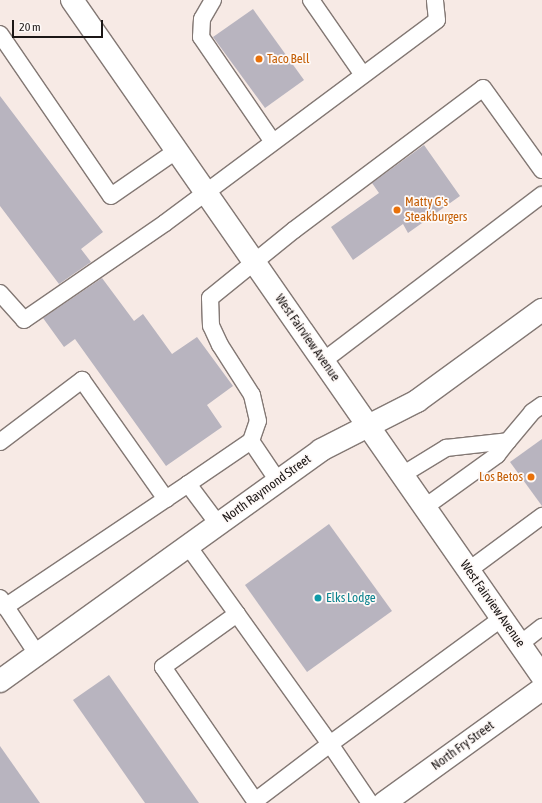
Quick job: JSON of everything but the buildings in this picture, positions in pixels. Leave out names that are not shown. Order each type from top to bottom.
[{"type":"street","name":"West Fairview Avenue","points":[[72,0],[542,676]]},
{"type":"street","name":"North Raymond Street","points":[[0,681],[321,450],[417,401],[542,310]]},
{"type":"street","name":"North Fry Street","points":[[384,803],[542,689]]},
{"type":"lane","points":[[213,0],[202,19],[201,38],[272,142]]},
{"type":"lane","points":[[310,0],[363,75]]},
{"type":"lane","points":[[0,293],[24,320],[165,223],[437,20],[435,0]]},
{"type":"lane","points":[[0,34],[111,196],[176,151]]},
{"type":"lane","points":[[37,654],[3,602],[166,499],[251,441],[258,421],[252,395],[220,346],[211,326],[210,298],[256,264],[294,230],[483,88],[542,170]]},
{"type":"lane","points":[[323,361],[542,195]]},
{"type":"lane","points":[[0,442],[82,380],[166,499]]},
{"type":"lane","points":[[425,507],[497,455],[532,412],[542,405]]},
{"type":"lane","points":[[251,441],[278,481]]},
{"type":"lane","points":[[402,475],[446,448],[508,441]]},
{"type":"lane","points":[[188,484],[218,524]]},
{"type":"lane","points":[[469,570],[542,516]]},
{"type":"lane","points":[[188,546],[330,744],[370,803]]},
{"type":"lane","points":[[237,614],[163,667],[255,801],[502,618]]},
{"type":"lane","points":[[520,644],[542,627]]},
{"type":"place","name":"Taco Bell","points":[[259,59]]},
{"type":"place","name":"Matty G's Steakburgers","points":[[397,210]]},
{"type":"place","name":"Los Betos","points":[[531,477]]},
{"type":"place","name":"Elks Lodge","points":[[318,598]]}]
